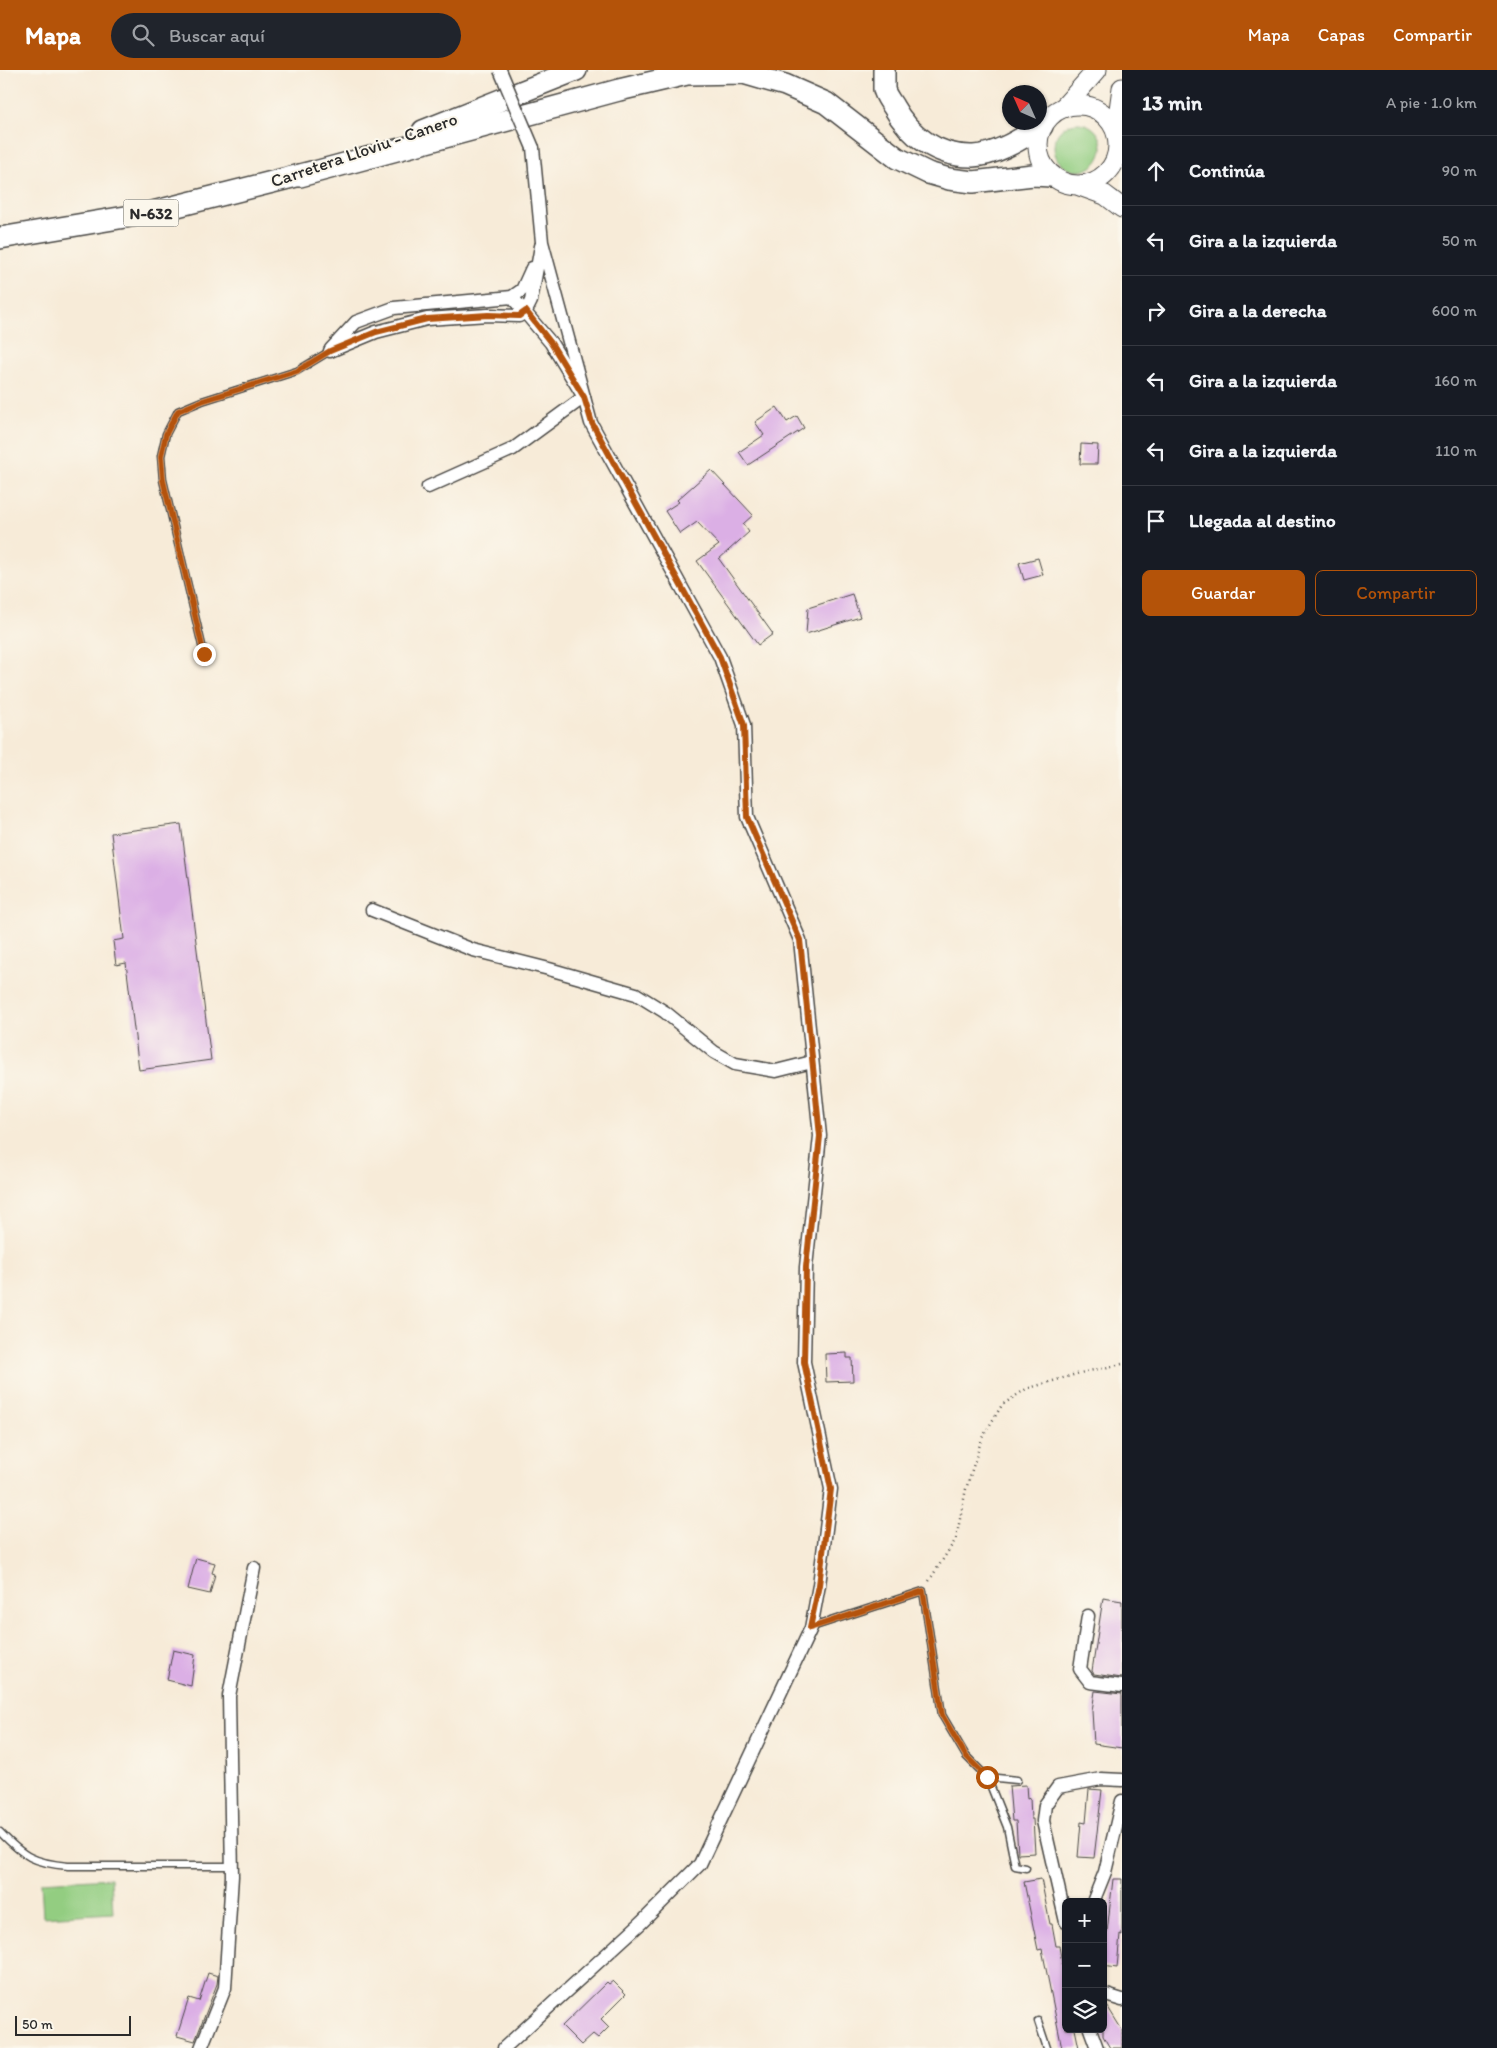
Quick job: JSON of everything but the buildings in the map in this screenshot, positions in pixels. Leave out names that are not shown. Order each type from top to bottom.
[{"type":"highway","points":[[390,145],[557,70]]},
{"type":"highway","name":"Carretera Lloviu - Canero","points":[[0,238],[149,213],[300,176],[390,145],[576,70]]},
{"type":"highway","points":[[884,70],[884,91],[898,115],[910,131],[939,150],[974,156],[1006,146],[1035,130]]},
{"type":"highway","points":[[300,176],[619,90],[687,74],[743,73],[785,85],[826,103],[897,158],[928,173],[950,179],[973,182],[1051,176]]},
{"type":"main road","points":[[1063,108],[1097,70]]},
{"type":"main road","points":[[1116,131],[1122,88]]},
{"type":"main road","points":[[1047,120],[1054,112],[1063,108],[1084,105],[1094,108],[1111,121],[1116,131],[1119,158],[1102,178],[1092,184],[1080,186]]},
{"type":"main road","points":[[1040,130],[1038,136],[1039,158],[1051,176],[1070,185],[1080,186],[1105,195],[1122,208]]},
{"type":"street","points":[[500,70],[533,148],[542,242],[592,423],[720,657],[744,725],[747,817],[800,940],[820,1136],[806,1267],[804,1362],[831,1489],[819,1585],[810,1628],[700,1864],[642,1922],[504,2048]]},
{"type":"street","points":[[330,351],[356,322],[394,308],[512,297],[522,290],[542,242]]},
{"type":"street","points":[[330,351],[376,332],[427,319],[488,315],[519,316],[526,311],[531,301],[542,242]]},
{"type":"street","points":[[512,297],[526,311],[551,343],[584,397]]},
{"type":"street","points":[[428,487],[513,449],[584,397]]},
{"type":"street","points":[[372,910],[473,950],[636,994],[665,1012],[714,1052],[735,1064],[776,1070],[812,1062]]},
{"type":"street","points":[[201,2048],[225,1988],[232,1866],[229,1696],[254,1568]]},
{"type":"street","points":[[1088,1616],[1080,1668],[1090,1682],[1122,1686]]},
{"type":"street","points":[[1062,1904],[1043,1821],[1045,1805],[1058,1787],[1100,1778],[1122,1780]]},
{"type":"street","points":[[1095,1898],[1105,1872],[1122,1801]]},
{"type":"street","points":[[1107,1995],[1122,2000]]},
{"type":"street","points":[[1092,2033],[1098,2048]]},
{"type":"lane","points":[[204,654],[163,480],[161,456],[166,434],[178,411],[202,401],[297,371],[330,351]]},
{"type":"lane","points":[[810,1628],[923,1591],[942,1715],[966,1756],[987,1777],[1007,1826],[1015,1866],[1026,1868]]},
{"type":"lane","points":[[987,1777],[1017,1780]]},
{"type":"lane","points":[[0,1832],[29,1858],[45,1864],[68,1866],[232,1866]]},
{"type":"lane","points":[[1038,2021],[1047,2048]]},
{"type":"path","points":[[923,1591],[956,1539],[966,1489],[982,1438],[1002,1405],[1026,1389],[1080,1373],[1122,1364]]},
{"type":"green space","points":[[1078,123],[1087,125],[1095,130],[1100,138],[1102,147],[1100,156],[1095,164],[1087,169],[1078,171],[1069,169],[1061,164],[1056,156],[1054,147],[1056,138],[1061,130],[1069,125]]},
{"type":"green space","points":[[111,1878],[113,1913],[43,1917],[41,1882]]},
{"type":"route","points":[[204,654],[163,480],[161,456],[166,434],[178,411],[202,401],[297,371],[330,351],[376,332],[427,319],[488,315],[519,316],[526,311],[551,343],[584,397],[592,423],[720,657],[744,725],[747,817],[800,940],[820,1136],[806,1267],[804,1362],[831,1489],[819,1585],[810,1628],[923,1591],[942,1715],[966,1756],[987,1777]]}]
